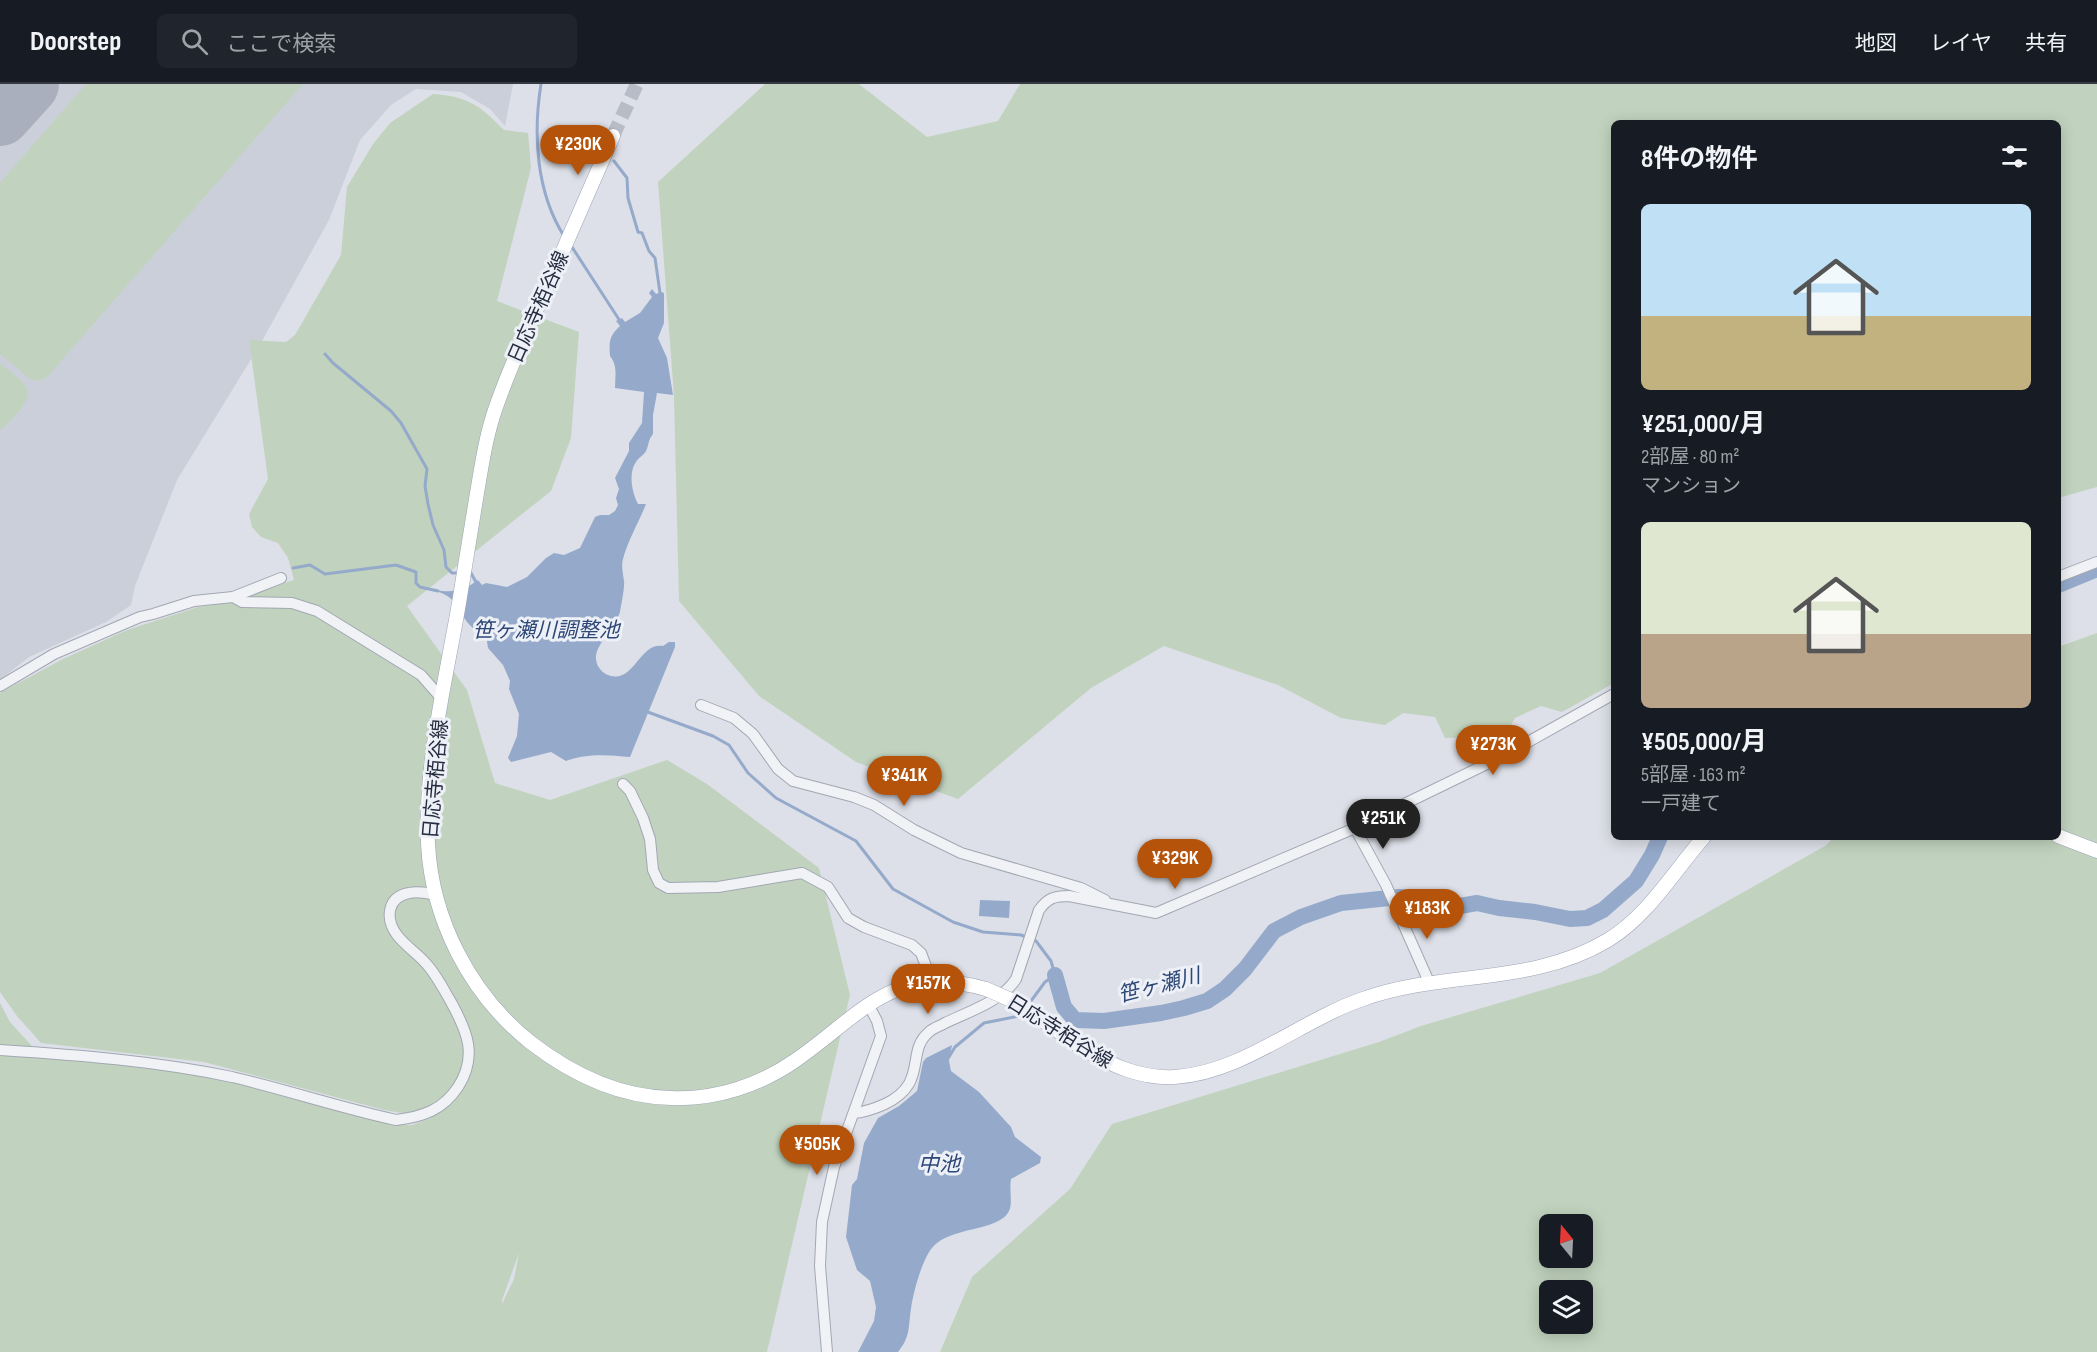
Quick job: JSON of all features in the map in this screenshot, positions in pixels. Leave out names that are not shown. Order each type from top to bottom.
[{"type":"main road","name":"日応寺栢谷線","points":[[613,136],[515,358],[495,409],[482,461],[442,699],[428,809],[428,844],[436,895],[442,916],[460,958],[472,979],[502,1017],[521,1035],[565,1067],[622,1091],[670,1098],[696,1098],[743,1087],[765,1079],[795,1061],[868,1004],[902,988],[932,982],[957,982],[986,989],[1018,1003],[1106,1062],[1135,1073],[1174,1077],[1191,1075],[1226,1065],[1332,1011],[1386,991],[1430,982],[1524,972],[1579,956],[1610,939],[1634,919],[1701,840]]},
{"type":"main road","points":[[2061,837],[2097,851]]},
{"type":"street","points":[[2061,576],[2097,562]]},
{"type":"street","points":[[0,686],[54,654],[140,617],[194,601],[233,597],[280,578]]},
{"type":"street","points":[[233,597],[242,602],[292,603],[317,611],[422,675],[442,699]]},
{"type":"street","points":[[854,1113],[866,1112],[889,1102],[904,1092],[911,1083],[921,1043],[930,1030],[990,1000],[1012,986],[1039,910],[1046,901],[1054,896],[1069,896],[1156,913],[1355,828],[1501,756],[1611,696]]},
{"type":"street","points":[[701,705],[734,718],[753,734],[778,769],[793,781],[854,797],[961,854],[1081,888],[1116,906]]},
{"type":"street","points":[[623,784],[630,791],[643,818],[650,839],[653,870],[659,883],[668,888],[718,887],[802,873],[828,887],[848,918],[864,927],[912,945],[921,953],[932,982]]},
{"type":"street","points":[[1355,828],[1386,885],[1430,982]]},
{"type":"street","points":[[0,1050],[107,1058],[180,1067],[234,1078],[396,1120],[428,1114],[454,1094],[463,1080],[469,1054],[468,1039],[462,1022],[439,980],[396,935],[388,912],[392,902],[401,895],[411,892],[436,895]]},
{"type":"street","points":[[827,1352],[820,1266],[822,1222],[834,1167],[881,1036],[877,1021],[868,1004]]},
{"type":"shaded area","points":[[0,84],[513,84],[505,126],[490,109],[461,92],[416,89],[391,105],[360,140],[329,220],[258,348],[177,480],[135,586],[131,605],[106,622],[29,657],[0,680]]},
{"type":"green space","points":[[86,84],[303,84],[48,376],[42,380],[35,380],[30,379],[0,354],[0,183]]},
{"type":"green space","points":[[765,84],[859,84],[927,137],[998,121],[1020,84],[2097,84],[2097,487],[2061,497],[2061,120],[1611,120],[1611,685],[1562,712],[1541,706],[1515,718],[1505,736],[1445,738],[1435,717],[1403,713],[1385,725],[1341,718],[1278,685],[1164,646],[1091,688],[958,799],[856,762],[759,696],[679,601],[674,396],[658,182]]},
{"type":"green space","points":[[433,94],[455,97],[473,104],[504,130],[528,133],[531,168],[497,301],[579,332],[571,438],[551,491],[407,606],[467,690],[495,783],[550,800],[667,760],[707,784],[819,868],[850,995],[767,1352],[0,1352],[0,1003],[10,1022],[42,1057],[150,1068],[215,1078],[393,1125],[412,1125],[431,1118],[384,1110],[204,1062],[41,1043],[0,992],[0,693],[61,660],[127,630],[294,580],[288,558],[278,543],[261,537],[252,527],[249,514],[268,479],[249,340],[286,342],[295,335],[341,255],[347,187],[373,144],[390,123]],"holes":[[[519,1253],[514,1279],[502,1304]]]},
{"type":"green space","points":[[0,363],[25,385],[28,391],[25,403],[0,431]]},
{"type":"green space","points":[[2097,633],[2097,1352],[940,1352],[972,1277],[1070,1189],[1112,1124],[1379,1042],[1421,1026],[1600,973],[1825,846],[1831,840],[2061,840],[2061,646]]},
{"type":"water","name":"笹ヶ瀬川調整池","points":[[652,289],[656,294],[664,293],[664,323],[658,338],[667,358],[673,395],[657,393],[653,415],[653,434],[646,451],[637,461],[632,472],[634,494],[638,504],[646,504],[623,559],[624,584],[620,612],[599,646],[596,659],[602,671],[611,676],[619,676],[632,668],[655,646],[675,642],[675,647],[630,757],[590,756],[566,761],[551,752],[511,762],[508,758],[517,736],[519,714],[503,665],[488,648],[486,635],[470,625],[450,598],[435,590],[458,590],[478,580],[482,585],[486,583],[507,587],[527,577],[554,553],[564,555],[580,548],[595,517],[609,515],[615,511],[618,505],[616,498],[619,489],[615,478],[629,451],[629,443],[642,423],[644,392],[615,388],[616,376],[610,356],[610,343],[612,336],[620,326],[616,321],[622,318],[625,322],[640,313],[652,297],[649,293]]},
{"type":"water","points":[[980,900],[1010,901],[1009,918],[979,916]]},
{"type":"water","name":"中池","points":[[952,1045],[949,1061],[951,1071],[979,1092],[1011,1127],[1015,1137],[1041,1157],[1040,1163],[1011,1179],[1010,1208],[1004,1218],[995,1223],[950,1236],[940,1241],[928,1253],[918,1277],[907,1336],[898,1352],[858,1352],[874,1321],[876,1307],[870,1281],[857,1270],[846,1237],[852,1185],[857,1179],[864,1143],[878,1118],[899,1106],[917,1091],[923,1062],[926,1058]]},
{"type":"waterway","points":[[541,84],[537,142],[542,182],[547,201],[564,236]]},
{"type":"waterway","points":[[614,161],[627,178],[628,198],[638,232],[642,233],[649,251],[655,258],[660,293]]},
{"type":"waterway","points":[[570,244],[620,321]]},
{"type":"waterway","points":[[325,354],[391,411],[401,423],[427,469],[425,486],[428,504],[433,525],[444,550],[446,567],[452,573],[460,573]]},
{"type":"waterway","points":[[293,568],[310,565],[325,574],[396,565],[416,572],[416,583],[420,587],[438,591]]},
{"type":"waterway","name":"笹ヶ瀬川","points":[[2061,584],[2097,569]]},
{"type":"waterway","points":[[467,573],[471,573],[477,584]]},
{"type":"waterway","points":[[645,711],[713,736],[729,745],[748,773],[776,798],[856,841],[893,889],[953,922],[983,932],[1021,935],[1036,941],[1051,961],[1055,975],[1045,982],[1028,1005]]},
{"type":"waterway","name":"笹ヶ瀬川","points":[[1055,975],[1064,1007],[1075,1020],[1104,1021],[1161,1013],[1207,1001],[1225,989],[1245,969],[1274,931],[1301,917],[1341,903],[1399,897],[1460,906],[1477,903],[1570,919],[1587,918],[1603,910],[1636,881],[1659,840]]},
{"type":"waterway","points":[[949,1057],[955,1047],[984,1023],[1019,1016],[1024,1011]]},
{"type":"runway","points":[[0,115],[28,84]]},
{"type":"tunnel","points":[[613,136],[637,84]]}]
